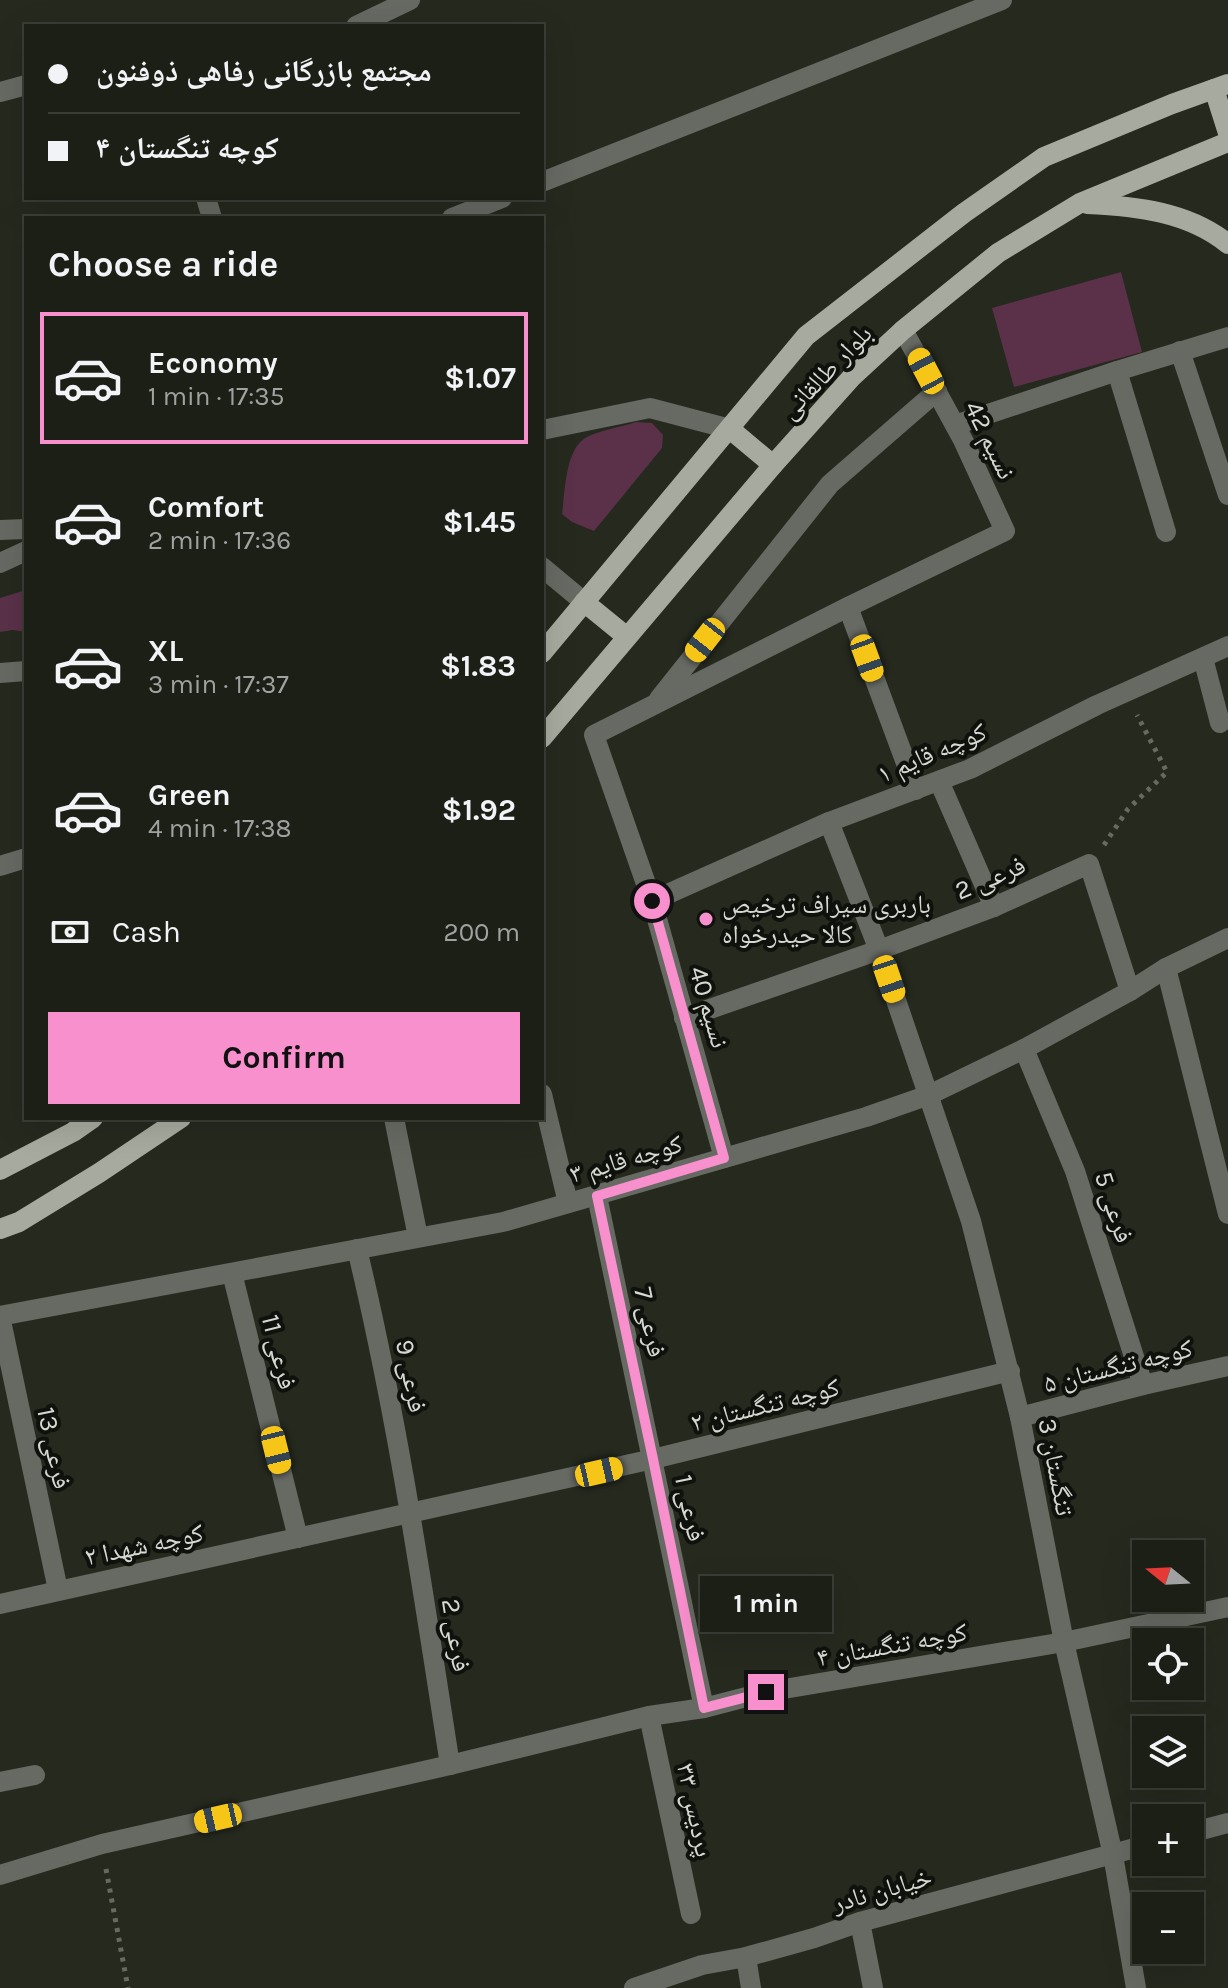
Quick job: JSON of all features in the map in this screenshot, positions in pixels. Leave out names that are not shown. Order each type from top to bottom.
[{"type":"main road","points":[[1221,87],[1228,133]]},
{"type":"main road","name":"بلوار طالقانی","points":[[544,651],[806,336],[964,213],[1044,157],[1221,87]]},
{"type":"main road","name":"بلوار طالقانی","points":[[544,736],[773,465],[851,378],[903,330],[998,253],[1080,203],[1228,142]]},
{"type":"main road","points":[[1080,203],[1128,206],[1180,217],[1228,244]]},
{"type":"main road","points":[[730,429],[773,465]]},
{"type":"main road","points":[[584,602],[627,637]]},
{"type":"main road","points":[[0,1170],[90,1120]]},
{"type":"main road","points":[[0,1229],[19,1222],[59,1198],[178,1120]]},
{"type":"street","points":[[360,24],[410,0]]},
{"type":"street","points":[[544,181],[1002,0]]},
{"type":"street","points":[[0,92],[24,86]]},
{"type":"street","points":[[457,216],[497,200]]},
{"type":"street","name":"نسیم 42","points":[[848,607],[1005,531],[955,425],[903,330]]},
{"type":"street","points":[[955,425],[1228,337]]},
{"type":"street","points":[[1180,351],[1228,495]]},
{"type":"street","points":[[1117,371],[1166,532]]},
{"type":"street","points":[[656,704],[830,484],[937,391]]},
{"type":"street","points":[[544,430],[650,408],[730,429]]},
{"type":"street","points":[[0,530],[24,529]]},
{"type":"street","points":[[0,563],[24,552]]},
{"type":"street","points":[[544,569],[584,602]]},
{"type":"street","points":[[656,704],[848,607],[916,790]]},
{"type":"street","name":"کوچه قایم ۱","points":[[652,901],[829,822],[970,769],[1228,646]]},
{"type":"street","points":[[1203,658],[1220,723]]},
{"type":"street","points":[[0,673],[24,671]]},
{"type":"street","name":"نسیم 40","points":[[656,704],[594,735],[652,901],[724,1158]]},
{"type":"street","points":[[939,781],[994,907]]},
{"type":"street","name":"تنگستان 3","points":[[829,822],[879,950],[971,1221],[1020,1417],[1064,1642],[1113,1855],[1136,1988]]},
{"type":"street","points":[[0,866],[24,859]]},
{"type":"street","points":[[1089,864],[1130,991]]},
{"type":"street","name":"فرعی 2","points":[[684,1018],[994,907],[1089,864]]},
{"type":"street","name":"کوچه قایم ۳","points":[[0,1316],[503,1222],[866,1117],[929,1095],[1024,1049],[1166,968],[1228,938]]},
{"type":"street","points":[[1166,968],[1228,1214]]},
{"type":"street","name":"فرعی 5","points":[[1024,1049],[1075,1171],[1143,1385]]},
{"type":"street","points":[[544,1102],[568,1203]]},
{"type":"street","points":[[394,1120],[418,1237]]},
{"type":"street","name":"فرعی 7","points":[[597,1196],[653,1459]]},
{"type":"street","name":"فرعی 9","points":[[357,1249],[372,1310],[411,1513]]},
{"type":"street","name":"فرعی 11","points":[[232,1273],[298,1538]]},
{"type":"street","name":"فرعی 13","points":[[0,1316],[58,1590]]},
{"type":"street","name":"کوچه تنگستان ۵","points":[[1020,1417],[1228,1366]]},
{"type":"street","name":"کوچه تنگستان ۲","points":[[298,1538],[653,1459],[1010,1371]]},
{"type":"street","name":"فرعی 1","points":[[653,1459],[704,1708]]},
{"type":"street","name":"فرعی 2","points":[[411,1513],[450,1765]]},
{"type":"street","name":"کوچه شهدا ۲","points":[[0,1604],[298,1538]]},
{"type":"street","name":"کوچه تنگستان ۴","points":[[0,1875],[102,1844],[649,1716],[704,1708],[766,1692],[1064,1642],[1228,1607]]},
{"type":"street","name":"پردیس ۳۳","points":[[649,1716],[691,1914]]},
{"type":"street","points":[[0,1782],[35,1775]]},
{"type":"street","points":[[1204,1829],[1228,1823]]},
{"type":"street","name":"خیابان نادر","points":[[634,1988],[702,1965],[746,1957],[860,1922],[1132,1849]]},
{"type":"street","points":[[860,1922],[873,1988]]},
{"type":"street","points":[[746,1957],[751,1988]]},
{"type":"path","points":[[1089,864],[1128,809],[1167,772],[1126,692]]},
{"type":"path","points":[[102,1844],[128,1988]]},
{"type":"shaded area","points":[[1121,272],[1142,352],[1014,387],[992,308]]},
{"type":"shaded area","points":[[636,422],[652,423],[663,435],[662,448],[594,531],[572,522],[562,514],[567,471],[574,451],[587,437]]},
{"type":"shaded area","points":[[24,591],[24,632],[0,632],[0,598]]},
{"type":"place","name":"باربری سیراف ترخیص کالا حیدرخواه","points":[[706,919]]},
{"type":"route","points":[[652,901],[724,1158],[597,1196],[704,1708],[766,1692]]}]
